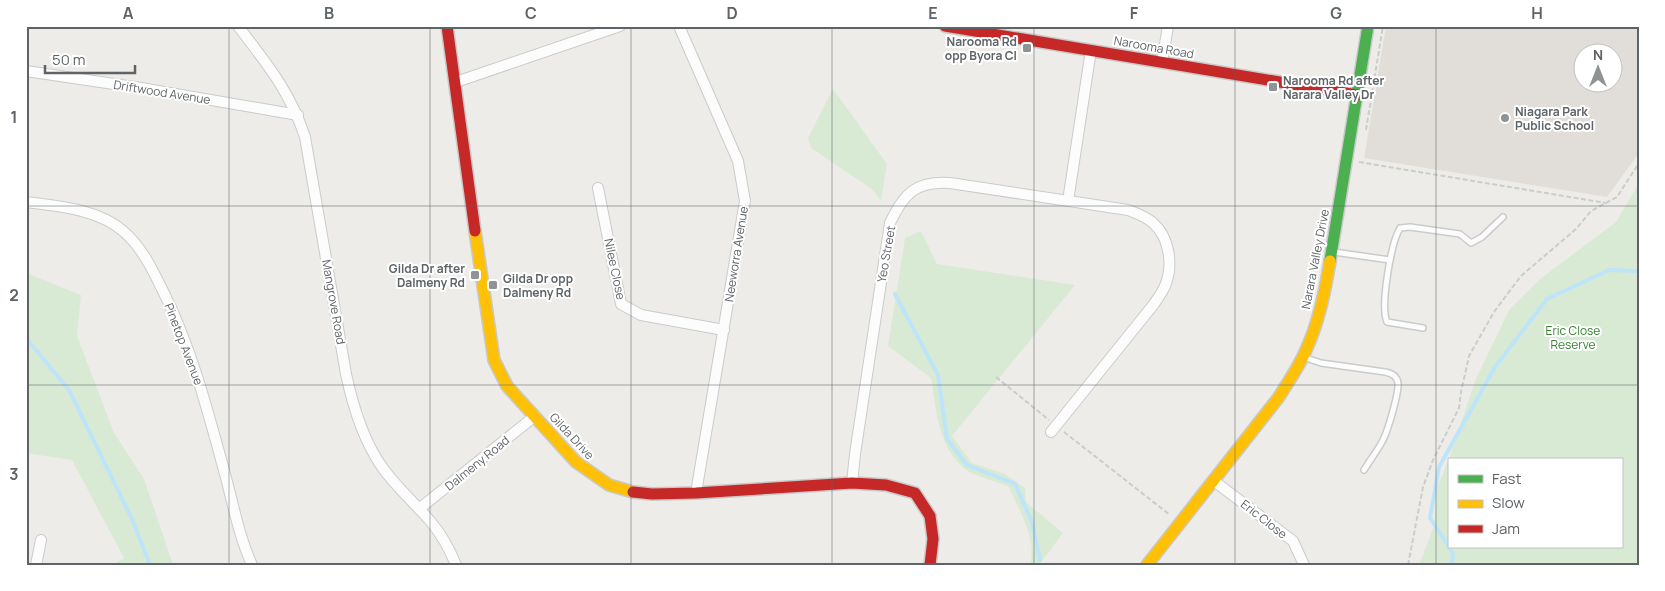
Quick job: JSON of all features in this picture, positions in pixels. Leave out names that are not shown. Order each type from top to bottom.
[{"type":"street","name":"Mangrove Road","points":[[238,26],[275,74],[298,115],[310,158],[350,394],[363,432],[381,466],[432,524],[445,542],[456,565]]},
{"type":"street","name":"Gilda Drive","points":[[447,26],[494,360],[507,386],[587,472],[609,485],[633,492],[652,494],[696,493],[852,483],[886,485],[914,494],[930,516],[933,540],[930,565]]},
{"type":"street","points":[[456,82],[620,26]]},
{"type":"street","name":"Neeworra Avenue","points":[[679,26],[738,161],[745,201],[696,493]]},
{"type":"street","name":"Narooma Road","points":[[946,26],[1357,95]]},
{"type":"street","points":[[1162,62],[1168,26]]},
{"type":"street","name":"Narara Valley Drive","points":[[1147,565],[1279,397],[1303,357],[1314,331],[1322,307],[1332,252],[1368,26]]},
{"type":"street","points":[[1068,200],[1091,50]]},
{"type":"street","name":"Driftwood Avenue","points":[[26,71],[141,88],[298,115]]},
{"type":"street","name":"Yeo Street","points":[[852,483],[890,223],[896,208],[902,200],[916,187],[924,184],[936,182],[966,185],[1128,210],[1141,215],[1153,223],[1166,242],[1169,268],[1164,289],[1054,429]]},
{"type":"street","name":"Nilee Close","points":[[598,188],[621,304],[641,315],[724,330]]},
{"type":"street","name":"Pinetop Avenue","points":[[26,202],[63,207],[106,220],[122,230],[136,244],[150,265],[170,304],[195,368],[241,536],[252,565]]},
{"type":"street","name":"Dalmeny Road","points":[[419,509],[535,416]]},
{"type":"street","name":"Eric Close","points":[[1214,481],[1293,541],[1304,565]]},
{"type":"street","points":[[36,565],[41,540]]},
{"type":"lane","points":[[1423,328],[1386,322],[1384,309],[1390,260],[1400,228],[1410,227],[1460,234],[1471,243],[1482,237],[1503,217]]},
{"type":"lane","points":[[1332,252],[1390,260]]},
{"type":"lane","points":[[1303,357],[1321,363],[1391,373],[1396,377],[1398,383],[1397,396],[1384,440],[1364,470]]},
{"type":"path","points":[[1347,160],[1606,203]]},
{"type":"path","points":[[1408,565],[1423,487],[1433,460],[1459,408],[1460,392],[1469,356],[1494,312],[1521,276],[1576,229],[1591,211],[1617,197],[1639,163]]},
{"type":"path","points":[[996,377],[1054,429],[1170,515],[1175,509]]},
{"type":"shaded area","name":"Niagara Park Public School","points":[[1386,26],[1639,26],[1639,153],[1607,197],[1364,158]]},
{"type":"green space","points":[[833,89],[887,164],[881,200],[872,189],[811,148],[808,138]]},
{"type":"green space","name":"Eric Close Reserve","points":[[1639,183],[1639,565],[1419,565],[1434,526],[1436,490],[1448,461],[1448,548],[1622,548],[1622,458],[1449,458],[1475,381],[1509,310],[1540,279],[1616,222]]},
{"type":"green space","points":[[921,231],[937,264],[1075,285],[952,436],[972,463],[1005,474],[1025,488],[1026,502],[1063,533],[1039,565],[1030,565],[1032,555],[1029,535],[1009,487],[966,470],[957,461],[949,451],[940,428],[931,378],[888,346],[905,238]]},
{"type":"green space","points":[[26,273],[81,295],[77,336],[114,433],[144,479],[173,565],[112,565],[124,558],[72,460],[26,453]]},
{"type":"waterway","points":[[1448,545],[1430,518],[1439,467],[1495,367],[1547,299],[1609,270],[1639,271]]},
{"type":"waterway","points":[[895,294],[938,375],[947,439],[967,465],[1015,484],[1032,522],[1040,560]]},
{"type":"waterway","points":[[26,338],[69,390],[132,519],[150,565]]},
{"type":"waterway","points":[[1450,548],[1453,554],[1452,565]]},
{"type":"traffic: fast","points":[[1330,261],[1368,26]]},
{"type":"traffic: slow","points":[[475,231],[494,360],[507,386],[576,462],[609,485],[633,492]]},
{"type":"traffic: slow","points":[[1147,565],[1279,397],[1293,374],[1315,328],[1324,295],[1330,261]]},
{"type":"traffic: jam","points":[[447,26],[475,231]]},
{"type":"traffic: jam","points":[[945,26],[1357,95]]},
{"type":"traffic: jam","points":[[633,492],[652,494],[696,493],[852,483],[886,485],[915,493],[930,516],[933,539],[930,565]]},
{"type":"place","name":"Narooma Rd opp Byora Cl","points":[[1027,48]]},
{"type":"place","name":"Narooma Rd after Narara Valley Dr","points":[[1273,87]]},
{"type":"place","name":"Niagara Park Public School","points":[[1505,118]]},
{"type":"place","name":"Gilda Dr after Dalmeny Rd","points":[[475,275]]},
{"type":"place","name":"Gilda Dr opp Dalmeny Rd","points":[[493,285]]}]
